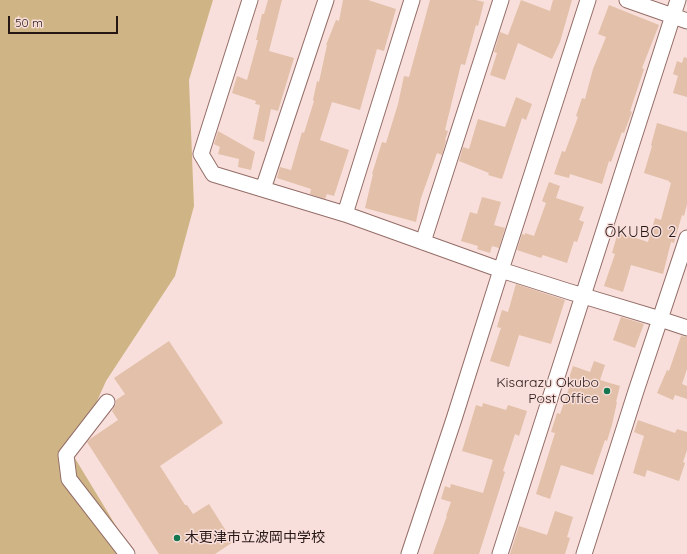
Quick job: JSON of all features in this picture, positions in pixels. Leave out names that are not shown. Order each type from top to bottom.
[{"type":"street","points":[[250,0],[202,154],[213,174],[345,214],[500,270],[687,328]]},
{"type":"street","points":[[263,189],[326,0]]},
{"type":"street","points":[[345,214],[412,0]]},
{"type":"street","points":[[423,242],[501,0]]},
{"type":"street","points":[[409,554],[454,419],[500,270],[588,0]]},
{"type":"street","points":[[627,0],[680,19]]},
{"type":"street","points":[[500,554],[583,296],[680,19],[678,0]]},
{"type":"street","points":[[584,554],[687,238]]},
{"type":"street","points":[[107,402],[66,455],[69,480],[127,554]]},
{"type":"shaded area","points":[[0,0],[213,0],[189,80],[194,206],[175,276],[106,381],[73,455],[133,554],[0,554]]},
{"type":"building","points":[[268,0],[282,0],[269,51],[294,58],[278,111],[271,109],[264,142],[253,139],[260,105],[255,104],[256,101],[232,93],[237,76],[247,80],[258,40],[256,40],[262,14],[264,14]]},
{"type":"building","points":[[343,0],[368,0],[396,9],[384,51],[377,49],[360,110],[332,102],[320,140],[349,150],[334,196],[327,194],[325,199],[310,194],[311,189],[277,178],[280,167],[291,170],[302,132],[304,133],[314,101],[317,81],[319,82],[326,45],[336,20],[339,21]]},
{"type":"building","points":[[430,0],[476,0],[484,2],[465,65],[461,64],[445,130],[448,131],[442,155],[437,153],[421,198],[416,222],[365,208],[372,174],[382,142],[386,143],[398,104],[404,76],[409,77]]},
{"type":"building","points":[[521,0],[550,11],[553,0],[572,0],[560,42],[552,59],[518,43],[505,80],[490,75],[497,53],[494,52],[500,32],[508,35]]},
{"type":"building","points":[[609,5],[659,25],[642,68],[644,69],[630,111],[632,112],[624,133],[622,132],[611,162],[609,161],[602,184],[570,174],[569,178],[554,174],[562,151],[565,152],[578,117],[576,116],[582,98],[585,99],[593,69],[606,37],[598,34]]},
{"type":"building","points":[[684,57],[687,58],[687,97],[673,93],[678,76],[673,74],[677,61],[682,63]]},
{"type":"building","points":[[516,97],[532,104],[526,120],[522,118],[502,179],[488,175],[489,173],[459,161],[463,147],[469,149],[478,119],[505,127]]},
{"type":"building","points":[[657,123],[687,132],[687,204],[684,216],[682,215],[674,243],[671,242],[663,274],[631,265],[623,292],[604,286],[615,254],[612,253],[618,232],[648,242],[655,218],[661,220],[671,183],[644,173]]},
{"type":"building","points":[[218,131],[255,152],[251,170],[238,167],[239,159],[218,154],[220,147],[214,144]]},
{"type":"building","points":[[549,182],[560,186],[556,198],[584,207],[579,220],[584,222],[577,242],[574,241],[567,263],[543,255],[541,258],[517,250],[522,234],[525,235],[525,233],[534,236],[546,203],[542,201]]},
{"type":"building","points":[[482,197],[501,202],[494,225],[505,228],[499,248],[492,246],[490,253],[477,249],[478,246],[461,241],[470,212],[477,214]]},
{"type":"building","points":[[516,284],[565,300],[551,344],[519,335],[509,367],[490,361],[501,328],[497,327],[502,310],[508,312]]},
{"type":"building","points":[[621,317],[644,324],[635,348],[613,340]]},
{"type":"building","points":[[681,336],[687,337],[687,369],[682,384],[687,386],[687,399],[675,395],[673,400],[657,393],[667,370],[669,371]]},
{"type":"building","points":[[169,341],[223,423],[160,466],[185,505],[187,505],[193,514],[209,504],[233,542],[215,554],[159,554],[87,442],[118,420],[112,411],[116,404],[116,400],[125,394],[114,378]]},
{"type":"building","points":[[594,361],[605,365],[600,380],[620,386],[612,425],[607,441],[605,440],[593,475],[561,465],[550,499],[536,494],[555,433],[551,432],[557,413],[560,414],[570,385],[567,384],[573,366],[590,372]]},
{"type":"building","points":[[483,403],[506,410],[508,405],[527,411],[519,436],[515,434],[503,471],[505,472],[479,554],[433,554],[451,502],[441,499],[445,486],[450,488],[451,484],[483,493],[493,460],[462,451],[476,405],[482,407]]},
{"type":"building","points":[[638,420],[675,433],[677,429],[687,432],[687,450],[683,462],[685,463],[679,481],[647,470],[645,477],[633,473],[644,436],[634,432]]},
{"type":"building","points":[[555,511],[573,517],[567,537],[570,538],[565,554],[510,554],[519,526],[547,535]]},
{"type":"place","name":"Kisarazu Okubo Post Office","points":[[607,391]]},
{"type":"place","name":"木更津市立波岡中学校","points":[[177,538]]},
{"type":"district","name":"ŌKUBO 2","points":[[641,232]]}]
